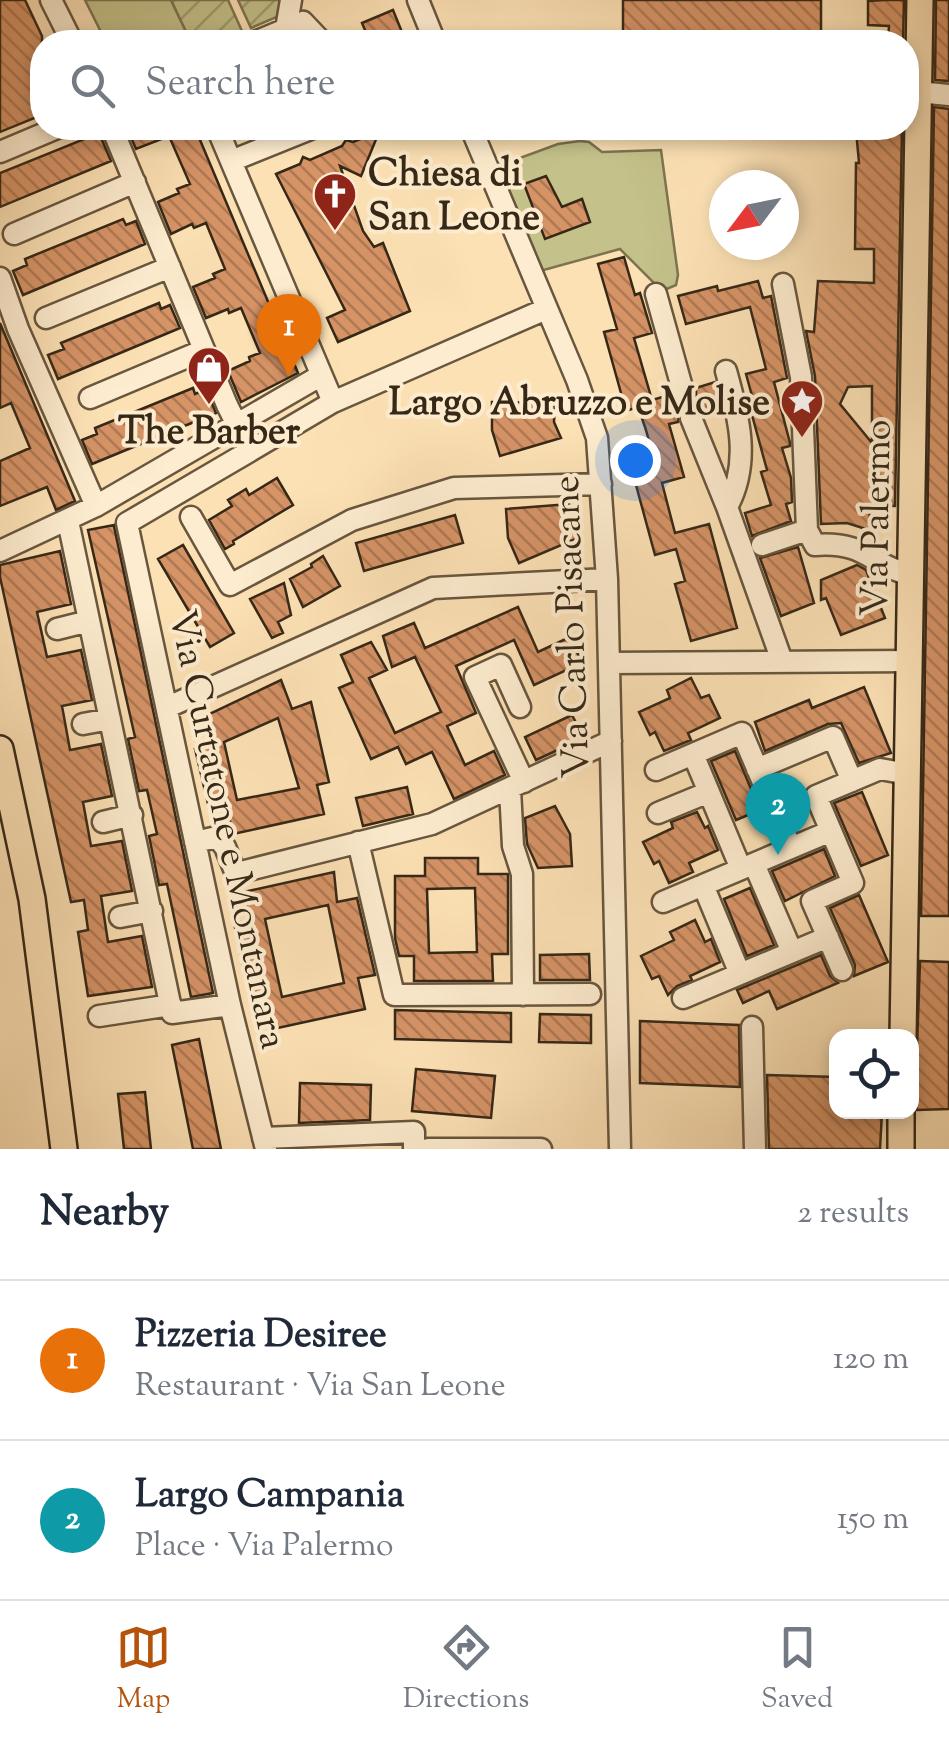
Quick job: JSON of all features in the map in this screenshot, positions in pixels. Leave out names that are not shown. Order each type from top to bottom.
[{"type":"main road","name":"Via Palermo","points":[[919,46],[920,0]]},
{"type":"main road","name":"Via Palermo","points":[[903,1029],[917,140]]},
{"type":"main road","points":[[0,749],[32,899],[64,1149]]},
{"type":"main road","points":[[901,1149],[902,1119]]},
{"type":"street","points":[[51,0],[66,30]]},
{"type":"street","points":[[291,0],[294,25]]},
{"type":"street","points":[[418,0],[430,30]]},
{"type":"street","points":[[283,30],[294,25]]},
{"type":"street","points":[[294,25],[302,30]]},
{"type":"street","points":[[919,92],[949,95]]},
{"type":"street","points":[[0,152],[30,140]]},
{"type":"street","points":[[117,140],[250,451],[333,402],[546,310]]},
{"type":"street","points":[[222,140],[333,402]]},
{"type":"street","points":[[231,161],[274,140]]},
{"type":"street","name":"Via Carlo Pisacane","points":[[475,140],[577,380],[597,438],[607,579],[620,1149]]},
{"type":"street","points":[[14,234],[135,182]]},
{"type":"street","points":[[46,318],[170,267]]},
{"type":"street","points":[[0,278],[18,329],[96,506]]},
{"type":"street","points":[[784,284],[800,378],[807,530],[815,546],[840,544],[912,574]]},
{"type":"street","points":[[656,294],[684,391]]},
{"type":"street","points":[[90,398],[204,350]]},
{"type":"street","points":[[726,371],[737,409],[742,448],[737,488],[728,507]]},
{"type":"street","points":[[0,550],[96,506],[320,376]]},
{"type":"street","points":[[691,418],[728,507],[782,662]]},
{"type":"street","name":"Via Curtatone e Montanara","points":[[250,451],[126,523],[230,1005],[265,1143]]},
{"type":"street","points":[[191,517],[230,585],[352,520],[454,488],[601,484]]},
{"type":"street","points":[[68,521],[172,1009]]},
{"type":"street","points":[[762,544],[807,530]]},
{"type":"street","points":[[168,707],[433,588],[607,579]]},
{"type":"street","points":[[57,629],[89,621]]},
{"type":"street","points":[[609,663],[911,661]]},
{"type":"street","points":[[520,707],[501,665],[476,678],[517,786],[513,846],[522,874],[523,995]]},
{"type":"street","points":[[83,724],[110,718]]},
{"type":"street","points":[[656,770],[742,733],[791,848]]},
{"type":"street","points":[[757,769],[834,737],[852,781]]},
{"type":"street","points":[[195,842],[217,837],[234,869],[241,872],[432,824],[611,741]]},
{"type":"street","points":[[693,754],[792,952]]},
{"type":"street","points":[[842,970],[812,900],[853,883],[816,796],[880,769],[908,774]]},
{"type":"street","points":[[658,813],[709,792]]},
{"type":"street","points":[[103,822],[132,815]]},
{"type":"street","points":[[663,902],[831,831]]},
{"type":"street","points":[[358,842],[394,995],[590,994]]},
{"type":"street","points":[[703,886],[740,974]]},
{"type":"street","points":[[120,917],[152,911]]},
{"type":"street","points":[[683,998],[828,937]]},
{"type":"street","points":[[99,1016],[230,1005]]},
{"type":"street","points":[[752,1028],[755,1149]]},
{"type":"street","points":[[265,1143],[414,1132],[414,1149]]},
{"type":"street","points":[[428,1149],[541,1149]]},
{"type":"shaded area","points":[[85,0],[171,0],[185,30],[100,30]]},
{"type":"shaded area","points":[[171,0],[228,0],[242,30],[185,30]]},
{"type":"shaded area","points":[[238,0],[281,0],[279,16],[251,28]]},
{"type":"shaded area","points":[[589,142],[602,152],[661,150],[678,275],[676,285],[662,291],[620,249],[540,271],[498,166],[558,144]]},
{"type":"building","points":[[0,0],[25,0],[39,30],[30,30],[30,120],[0,132]]},
{"type":"building","points":[[623,0],[821,0],[821,30],[623,30]]},
{"type":"building","points":[[904,0],[903,30],[868,25],[868,1]]},
{"type":"building","points":[[936,0],[949,0],[949,81],[935,80]]},
{"type":"building","points":[[393,10],[401,30],[365,30],[362,23]]},
{"type":"building","points":[[934,107],[949,109],[949,916],[921,916]]},
{"type":"building","points":[[82,140],[102,140],[111,161],[0,207],[0,173]]},
{"type":"building","points":[[132,140],[159,140],[136,149]]},
{"type":"building","points":[[171,140],[200,140],[298,373],[241,402],[228,371],[260,353],[241,308],[206,318],[193,287],[225,269],[206,223],[194,228],[192,224],[171,234],[158,202],[190,184]]},
{"type":"building","points":[[346,140],[376,140],[361,176],[340,166],[363,231],[374,247],[383,243],[410,311],[338,342],[327,318],[345,310],[276,174],[300,164],[303,157],[310,160],[342,146]]},
{"type":"building","points":[[857,140],[902,140],[895,506],[870,505],[869,530],[847,523],[821,524],[815,376],[806,331],[814,332],[818,281],[874,283],[874,249],[855,249]],"holes":[[[872,386],[872,443],[840,404],[848,387]]]},
{"type":"building","points":[[546,176],[562,207],[582,199],[590,222],[545,239],[524,184]]},
{"type":"building","points":[[123,219],[126,225],[136,221],[145,244],[23,295],[13,271],[27,265],[25,259]]},
{"type":"building","points":[[624,257],[652,333],[634,338],[652,400],[670,395],[679,404],[688,404],[696,395],[696,388],[715,382],[722,409],[704,414],[699,407],[687,405],[680,410],[678,422],[669,424],[684,477],[662,483],[675,533],[709,524],[737,628],[691,641],[675,584],[685,581],[676,549],[655,555],[633,474],[657,468],[638,407],[626,411],[604,332],[617,329],[598,264]]},
{"type":"building","points":[[758,281],[763,298],[771,296],[787,378],[774,382],[790,443],[782,448],[791,478],[792,502],[786,504],[791,521],[752,536],[745,513],[771,505],[761,472],[767,470],[746,374],[766,369],[750,307],[686,324],[678,296]]},
{"type":"building","points":[[159,303],[161,309],[170,305],[180,328],[58,379],[48,355],[64,349],[61,343]]},
{"type":"building","points":[[0,323],[75,501],[56,510],[47,487],[0,506],[0,461],[30,448],[11,403],[0,408]]},
{"type":"building","points":[[193,388],[195,394],[206,389],[216,413],[92,464],[82,440],[97,434],[95,428]]},
{"type":"building","points":[[492,402],[555,403],[554,422],[561,438],[500,456],[492,430]]},
{"type":"building","points":[[277,478],[293,505],[225,549],[209,520],[232,506],[228,500],[246,489],[249,495]]},
{"type":"building","points":[[569,504],[570,523],[578,538],[519,563],[508,538],[506,509]]},
{"type":"building","points":[[455,515],[463,543],[364,571],[356,543]]},
{"type":"building","points":[[114,525],[213,993],[191,997],[167,884],[159,885],[149,836],[157,834],[147,790],[139,791],[128,739],[135,737],[88,530]]},
{"type":"building","points":[[183,545],[234,633],[210,647],[158,559]]},
{"type":"building","points":[[798,547],[814,603],[781,616],[760,558]]},
{"type":"building","points":[[60,551],[71,604],[37,612],[47,657],[81,650],[92,700],[62,706],[70,750],[101,744],[112,796],[83,802],[91,846],[122,841],[132,891],[101,896],[108,942],[142,936],[152,987],[88,996],[78,932],[88,930],[84,900],[71,902],[0,577],[0,565]]},
{"type":"building","points":[[323,556],[340,586],[303,607],[290,579]]},
{"type":"building","points":[[857,565],[866,570],[885,618],[841,635],[826,598],[821,600],[821,580]]},
{"type":"building","points":[[284,583],[291,615],[278,622],[283,633],[272,638],[250,599]]},
{"type":"building","points":[[518,607],[538,652],[570,637],[582,663],[534,685],[514,640],[456,666],[476,713],[447,726],[465,765],[494,751],[505,775],[454,799],[432,752],[406,764],[398,747],[371,759],[339,688],[353,682],[341,655],[371,642],[387,670],[369,678],[395,733],[441,712],[415,657],[392,667],[383,636],[414,623],[425,648]]},
{"type":"building","points":[[691,678],[701,698],[709,695],[720,718],[688,733],[691,740],[664,751],[655,732],[650,735],[639,712],[670,698],[667,690]]},
{"type":"building","points":[[281,680],[292,709],[311,702],[329,782],[317,785],[324,814],[233,834],[226,804],[209,808],[195,749],[214,744],[203,717]],"holes":[[[278,718],[299,788],[237,800],[224,742]]]},
{"type":"building","points":[[864,687],[891,753],[859,763],[841,723],[828,724],[765,751],[755,722],[809,700],[812,708]]},
{"type":"building","points":[[572,715],[584,738],[536,760],[525,737]]},
{"type":"building","points":[[735,751],[760,810],[736,820],[711,761]]},
{"type":"building","points":[[407,787],[413,814],[363,826],[356,798]]},
{"type":"building","points":[[862,792],[888,855],[861,866],[834,803]]},
{"type":"building","points":[[555,806],[570,834],[572,866],[538,868],[527,844],[525,818]]},
{"type":"building","points":[[697,812],[718,850],[689,863],[693,872],[669,883],[659,861],[654,864],[643,842],[673,828],[671,822]]},
{"type":"building","points":[[824,849],[835,876],[785,901],[772,871]]},
{"type":"building","points":[[425,858],[478,858],[478,874],[508,874],[508,954],[492,954],[493,981],[414,981],[414,956],[399,956],[395,938],[395,876],[425,876]],"holes":[[[475,888],[477,952],[429,953],[427,889]]]},
{"type":"building","points":[[334,872],[337,902],[357,898],[375,975],[358,978],[365,1009],[273,1029],[267,1000],[251,1003],[234,923],[250,920],[244,892]],"holes":[[[328,905],[344,983],[282,997],[265,919]]]},
{"type":"building","points":[[750,888],[774,945],[747,956],[724,899]]},
{"type":"building","points":[[859,895],[888,962],[854,976],[855,965],[830,908]]},
{"type":"building","points":[[695,920],[705,942],[711,939],[720,962],[690,976],[692,980],[668,995],[659,976],[652,979],[641,956],[674,940],[670,932]]},
{"type":"building","points":[[589,954],[590,980],[540,980],[540,955]]},
{"type":"building","points":[[821,955],[830,976],[838,983],[777,1009],[769,991],[743,1003],[737,990]]},
{"type":"building","points":[[920,961],[949,962],[949,1109],[919,1110]]},
{"type":"building","points":[[395,1010],[511,1013],[511,1042],[395,1039]]},
{"type":"building","points":[[540,1014],[591,1015],[591,1043],[539,1042]]},
{"type":"building","points":[[640,1021],[739,1025],[740,1087],[640,1083]]},
{"type":"building","points":[[199,1039],[221,1149],[193,1149],[172,1045]]},
{"type":"building","points":[[416,1069],[495,1076],[491,1118],[412,1111]]},
{"type":"building","points":[[767,1075],[829,1077],[829,1119],[882,1119],[880,1149],[769,1149]]},
{"type":"building","points":[[300,1083],[371,1085],[370,1120],[299,1123]]},
{"type":"building","points":[[145,1092],[151,1149],[124,1149],[118,1094]]},
{"type":"place","name":"Chiesa di San Leone","points":[[335,232]]},
{"type":"place","name":"Pizzeria Desiree","points":[[289,376]]},
{"type":"place","name":"The Barber","points":[[209,406]]},
{"type":"place","name":"Largo Abruzzo e Molise","points":[[802,439]]},
{"type":"place","name":"Largo Campania","points":[[778,855]]}]
